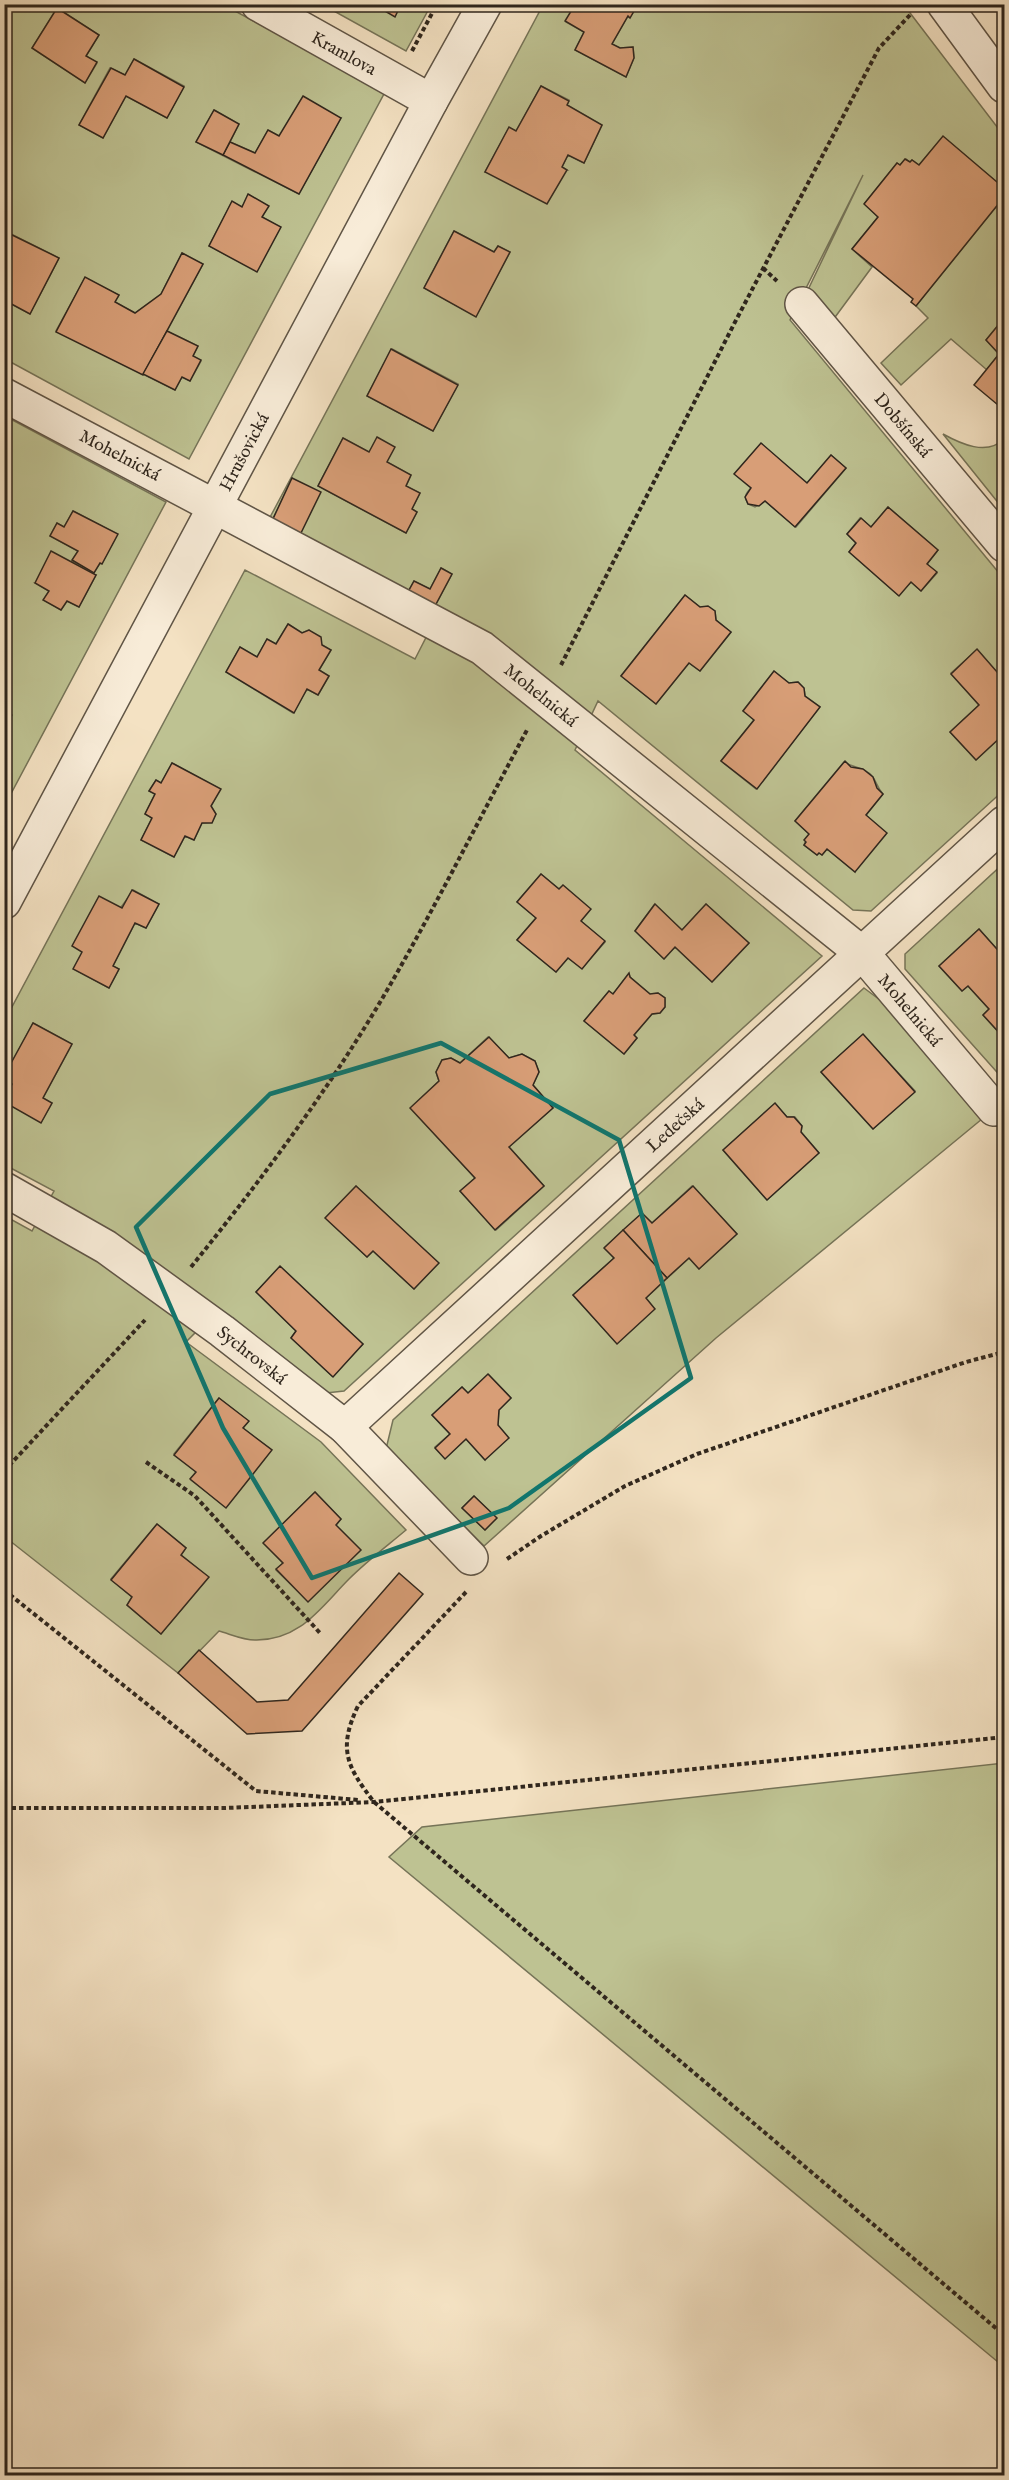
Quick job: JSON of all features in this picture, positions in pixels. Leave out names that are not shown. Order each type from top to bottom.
[{"type":"street","name":"Kramlova","points":[[258,4],[431,101]]},
{"type":"street","name":"Hrušovická","points":[[4,902],[431,101],[486,4]]},
{"type":"street","points":[[944,4],[1005,86]]},
{"type":"street","name":"Dobšínská","points":[[802,304],[1005,545]]},
{"type":"street","name":"Mohelnická","points":[[4,395],[483,648],[862,954],[994,1109]]},
{"type":"street","name":"Ledečská","points":[[345,1427],[1005,823]]},
{"type":"street","name":"Sychrovská","points":[[4,1189],[106,1247],[345,1427],[478,1565]]},
{"type":"path","points":[[411,53],[437,4]]},
{"type":"path","points":[[4,1471],[170,1293],[247,1199],[294,1135],[376,1008],[544,698],[739,315],[879,48],[912,13]]},
{"type":"path","points":[[1005,1352],[966,1362],[697,1454],[626,1486],[541,1536],[478,1565],[358,1706],[348,1727],[346,1755],[359,1784],[374,1802],[1005,2335]]},
{"type":"path","points":[[146,1462],[195,1496],[320,1633]]},
{"type":"path","points":[[4,1590],[256,1791],[374,1802]]},
{"type":"path","points":[[4,1808],[225,1808],[374,1802],[1005,1737]]},
{"type":"highlighted area","points":[[441,1043],[619,1140],[691,1378],[509,1508],[312,1578],[223,1428],[136,1227],[270,1094]]},
{"type":"green space","points":[[5,5],[224,5],[385,92],[189,459],[5,359],[4,300],[30,314],[59,258],[5,231]],"holes":[[[57,8],[99,35],[86,56],[97,63],[85,83],[32,48]],[[134,59],[184,86],[167,118],[126,96],[103,138],[79,125],[110,68],[125,75]],[[214,110],[239,124],[230,142],[255,153],[268,130],[279,136],[341,118],[299,194],[196,142]],[[249,195],[268,206],[262,217],[280,227],[257,271],[209,246],[232,202],[242,207]],[[182,253],[203,264],[167,331],[198,346],[193,356],[201,361],[190,381],[182,377],[175,390],[56,331],[85,278],[119,295],[115,302],[135,313],[161,294]]]},
{"type":"green space","points":[[323,5],[373,5],[395,16],[401,5],[431,5],[406,51]]},
{"type":"green space","points":[[543,5],[570,5],[573,8],[566,22],[584,32],[575,50],[626,77],[634,58],[633,47],[620,48],[612,44],[628,16],[630,17],[638,5],[904,5],[1004,136],[1004,188],[943,137],[919,165],[906,159],[900,165],[897,163],[865,203],[878,217],[852,249],[872,267],[830,324],[805,296],[863,175],[790,320],[1004,579],[1004,680],[977,650],[951,673],[979,705],[950,732],[976,760],[1004,734],[1004,790],[871,911],[853,910],[598,701],[575,750],[822,956],[344,1391],[326,1393],[217,1311],[186,1342],[321,1442],[406,1530],[363,1566],[319,1611],[297,1629],[271,1639],[255,1640],[219,1631],[178,1673],[5,1537],[5,1216],[32,1231],[54,1191],[5,1165],[5,1102],[41,1122],[52,1103],[43,1098],[72,1044],[33,1023],[5,1076],[5,1020],[245,570],[415,659],[440,610],[268,521]],"holes":[[[541,86],[569,100],[567,105],[602,125],[584,163],[568,155],[562,167],[567,170],[485,172],[509,128],[516,131]],[[454,231],[494,252],[498,246],[510,252],[476,316],[424,288]],[[392,349],[458,384],[433,431],[367,396]],[[343,438],[411,475],[406,486],[420,493],[412,509],[417,512],[406,533],[318,486]],[[761,444],[807,483],[831,455],[846,468],[796,527],[765,501],[755,507],[748,504],[747,492],[751,488]],[[292,478],[300,534],[272,521]],[[888,507],[938,550],[927,564],[937,573],[921,591],[911,582],[898,595],[849,552],[856,543],[847,534],[860,518],[871,527]],[[441,568],[452,574],[435,606],[408,592],[414,581],[430,589]],[[685,595],[700,607],[715,611],[716,620],[731,632],[700,671],[689,663],[656,704],[621,676]],[[288,624],[302,633],[309,630],[322,645],[331,650],[319,670],[329,676],[318,695],[307,689],[293,713],[226,672],[240,647],[257,657],[267,639],[276,644]],[[774,671],[789,683],[798,682],[804,688],[805,696],[820,707],[756,789],[721,761],[754,720],[743,711]],[[844,762],[866,771],[874,778],[883,794],[866,815],[855,872],[827,849],[822,855],[819,853],[817,855],[804,845],[809,834],[795,821]],[[172,763],[220,789],[211,806],[216,814],[212,822],[202,823],[194,840],[185,836],[174,857],[141,840],[152,818],[145,814],[155,794],[149,791],[156,780],[161,783]],[[541,874],[559,889],[581,921],[605,942],[582,968],[568,958],[556,972],[517,940],[536,918],[517,902]],[[133,890],[159,904],[146,928],[135,923],[113,966],[119,969],[109,988],[74,969],[87,948]],[[706,904],[749,943],[712,982],[675,947],[664,959],[635,931],[654,905],[682,930]],[[629,974],[650,994],[658,993],[665,998],[665,1007],[660,1013],[652,1014],[634,1035],[637,1038],[624,1054],[584,1021],[609,991],[613,994]],[[488,1037],[509,1058],[522,1054],[535,1061],[539,1072],[533,1085],[553,1108],[509,1147],[544,1186],[496,1230],[460,1191],[475,1178],[411,1108],[439,1081],[436,1072],[442,1060],[451,1058],[460,1063]],[[356,1186],[438,1263],[414,1289],[373,1251],[367,1257],[326,1218]],[[280,1267],[363,1344],[332,1376],[291,1338],[296,1331],[256,1292]],[[219,1398],[248,1421],[243,1428],[271,1450],[226,1507],[191,1480],[196,1472],[174,1454]],[[315,1492],[341,1519],[336,1525],[308,1601],[276,1570],[283,1563],[264,1543]],[[157,1524],[186,1548],[181,1555],[208,1577],[161,1634],[127,1605],[132,1597],[111,1579]]]},
{"type":"green space","points":[[1004,197],[1004,318],[986,340],[999,354],[987,370],[951,339],[901,385],[881,363],[928,318],[916,306]]},
{"type":"green space","points":[[5,416],[166,502],[5,805],[5,748],[8,742],[5,741],[5,729],[12,715],[4,711]],"holes":[[[73,511],[117,534],[102,563],[94,572],[72,561],[78,551],[50,536],[57,523],[64,527]],[[96,575],[79,607],[67,601],[61,610],[44,600],[49,591],[35,583]]]},
{"type":"green space","points":[[943,434],[982,448],[990,447],[1004,439],[1004,510]]},
{"type":"green space","points":[[1004,863],[1004,957],[979,929],[939,966],[962,991],[968,986],[989,1009],[983,1015],[1004,1038],[1004,1080],[905,969],[905,954]]},
{"type":"green space","points":[[864,988],[880,1000],[982,1119],[716,1338],[484,1546],[386,1449],[393,1420]],"holes":[[[863,1035],[915,1091],[873,1129],[821,1072]],[[775,1104],[787,1117],[795,1117],[802,1126],[801,1132],[819,1153],[767,1200],[723,1150]],[[692,1186],[737,1234],[699,1269],[689,1258],[646,1298],[617,1343],[573,1295],[614,1258],[605,1247],[642,1214],[652,1223]],[[489,1375],[511,1398],[499,1410],[498,1425],[485,1460],[466,1439],[445,1458],[435,1447],[450,1434],[432,1415],[462,1387],[468,1393]],[[474,1496],[496,1518],[485,1530],[462,1508]]]},
{"type":"green space","points":[[1004,1763],[1004,2367],[389,1857],[422,1827]]},
{"type":"building","points":[[373,4],[401,4],[395,17]]},
{"type":"building","points":[[570,4],[638,4],[630,18],[628,16],[612,44],[620,48],[633,47],[634,58],[626,77],[575,50],[584,32],[565,21],[573,8]]},
{"type":"building","points":[[57,8],[99,35],[86,56],[97,62],[85,83],[32,48]]},
{"type":"building","points":[[134,59],[184,87],[167,118],[126,96],[103,138],[79,125],[111,68],[125,75]]},
{"type":"building","points":[[541,86],[569,101],[567,105],[602,125],[584,163],[568,155],[562,167],[567,170],[547,204],[485,172],[509,127],[516,131]]},
{"type":"building","points":[[303,96],[341,118],[299,194],[223,155],[230,142],[255,153],[268,130],[279,136]]},
{"type":"building","points":[[214,110],[239,124],[223,155],[196,142]]},
{"type":"building","points":[[943,136],[1004,188],[1004,197],[916,306],[911,302],[913,299],[852,249],[878,217],[864,204],[897,163],[900,165],[905,159],[910,162],[912,160],[919,165]]},
{"type":"building","points":[[248,194],[269,206],[262,217],[281,227],[257,272],[209,246],[232,201],[242,207]]},
{"type":"building","points":[[4,231],[59,258],[30,314],[4,300]]},
{"type":"building","points":[[454,231],[494,252],[498,246],[510,252],[476,317],[424,288]]},
{"type":"building","points":[[182,253],[203,264],[143,375],[56,332],[85,277],[119,295],[115,302],[135,313],[161,294]]},
{"type":"building","points":[[1004,318],[1004,410],[974,385],[999,354],[986,340]]},
{"type":"building","points":[[167,331],[198,346],[193,356],[201,360],[190,381],[182,377],[175,390],[143,374]]},
{"type":"building","points":[[391,349],[458,385],[433,431],[367,396]]},
{"type":"building","points":[[377,437],[395,447],[387,462],[411,475],[406,486],[420,493],[412,509],[417,512],[406,533],[318,486],[343,438],[369,452]]},
{"type":"building","points":[[761,443],[807,483],[831,455],[846,468],[795,527],[765,501],[759,506],[748,504],[745,497],[751,488],[734,474]]},
{"type":"building","points":[[292,478],[321,492],[300,535],[272,521]]},
{"type":"building","points":[[888,507],[938,550],[927,564],[937,572],[921,591],[911,582],[899,596],[849,552],[856,543],[847,534],[861,518],[871,527]]},
{"type":"building","points":[[73,511],[118,534],[102,564],[100,563],[94,573],[72,560],[78,551],[50,536],[57,523],[64,527]]},
{"type":"building","points":[[51,551],[96,575],[79,607],[67,601],[61,610],[43,600],[49,591],[35,583]]},
{"type":"building","points":[[441,568],[452,574],[435,606],[408,592],[414,581],[430,589]]},
{"type":"building","points":[[685,595],[700,607],[708,606],[715,611],[716,620],[731,632],[700,671],[689,663],[656,704],[621,676]]},
{"type":"building","points":[[288,624],[302,633],[309,630],[321,637],[322,645],[331,650],[319,670],[329,676],[318,695],[307,689],[294,713],[226,672],[240,647],[257,657],[267,639],[276,644]]},
{"type":"building","points":[[977,649],[1004,680],[1004,734],[976,760],[950,732],[979,705],[951,674]]},
{"type":"building","points":[[774,671],[789,683],[798,682],[804,688],[805,696],[820,707],[757,789],[721,761],[754,720],[743,711]]},
{"type":"building","points":[[845,761],[851,767],[863,769],[873,777],[877,788],[883,794],[866,815],[887,833],[855,872],[827,849],[822,855],[819,853],[817,855],[804,845],[806,842],[804,840],[809,834],[795,821]]},
{"type":"building","points":[[172,763],[221,789],[211,806],[216,814],[212,823],[202,823],[194,840],[185,836],[174,857],[141,840],[152,818],[145,814],[155,794],[149,791],[156,780],[161,783]]},
{"type":"building","points":[[541,874],[559,889],[563,885],[591,909],[581,921],[605,941],[582,969],[568,958],[556,972],[517,940],[536,918],[517,902]]},
{"type":"building","points":[[132,890],[159,904],[146,928],[135,923],[113,966],[119,969],[109,988],[73,969],[82,952],[72,946],[99,896],[122,908]]},
{"type":"building","points":[[655,904],[682,930],[706,904],[749,943],[712,982],[675,947],[664,959],[635,931]]},
{"type":"building","points":[[979,929],[1004,957],[1004,1038],[983,1015],[989,1009],[968,986],[962,991],[939,966]]},
{"type":"building","points":[[629,973],[630,977],[650,994],[658,993],[665,998],[665,1007],[660,1013],[652,1014],[634,1035],[637,1038],[624,1054],[584,1021],[609,991],[613,994]]},
{"type":"building","points":[[33,1023],[72,1044],[43,1098],[52,1103],[41,1123],[4,1102],[12,1084],[4,1079],[4,1076]]},
{"type":"building","points":[[863,1034],[915,1092],[873,1129],[821,1072]]},
{"type":"building","points":[[489,1037],[509,1058],[522,1054],[535,1061],[539,1072],[533,1085],[553,1108],[509,1147],[544,1186],[495,1230],[460,1191],[475,1178],[410,1108],[439,1081],[436,1072],[442,1060],[451,1058],[460,1063]]},
{"type":"building","points":[[775,1103],[787,1117],[794,1117],[802,1126],[801,1132],[819,1153],[767,1200],[723,1150]]},
{"type":"building","points":[[356,1186],[439,1263],[414,1289],[373,1251],[367,1257],[325,1218]]},
{"type":"building","points":[[693,1186],[737,1234],[699,1269],[689,1258],[667,1278],[623,1230],[642,1213],[652,1223]]},
{"type":"building","points":[[623,1230],[667,1278],[646,1298],[655,1309],[617,1344],[573,1295],[614,1258],[604,1248]]},
{"type":"building","points":[[280,1266],[363,1344],[333,1377],[291,1338],[296,1331],[256,1292]]},
{"type":"building","points":[[488,1374],[511,1398],[499,1410],[498,1425],[509,1438],[485,1460],[466,1439],[445,1459],[435,1448],[450,1434],[432,1415],[462,1387],[468,1393]]},
{"type":"building","points":[[219,1398],[249,1421],[243,1428],[272,1450],[226,1508],[190,1479],[196,1472],[174,1455]]},
{"type":"building","points":[[315,1492],[341,1519],[336,1525],[361,1550],[308,1602],[276,1569],[283,1563],[263,1543]]},
{"type":"building","points":[[474,1496],[497,1518],[485,1530],[462,1508]]},
{"type":"building","points":[[157,1524],[186,1548],[181,1555],[209,1577],[161,1634],[127,1605],[132,1597],[111,1580]]},
{"type":"building","points":[[399,1573],[423,1594],[302,1731],[247,1734],[178,1673],[199,1650],[257,1702],[288,1700]]}]
